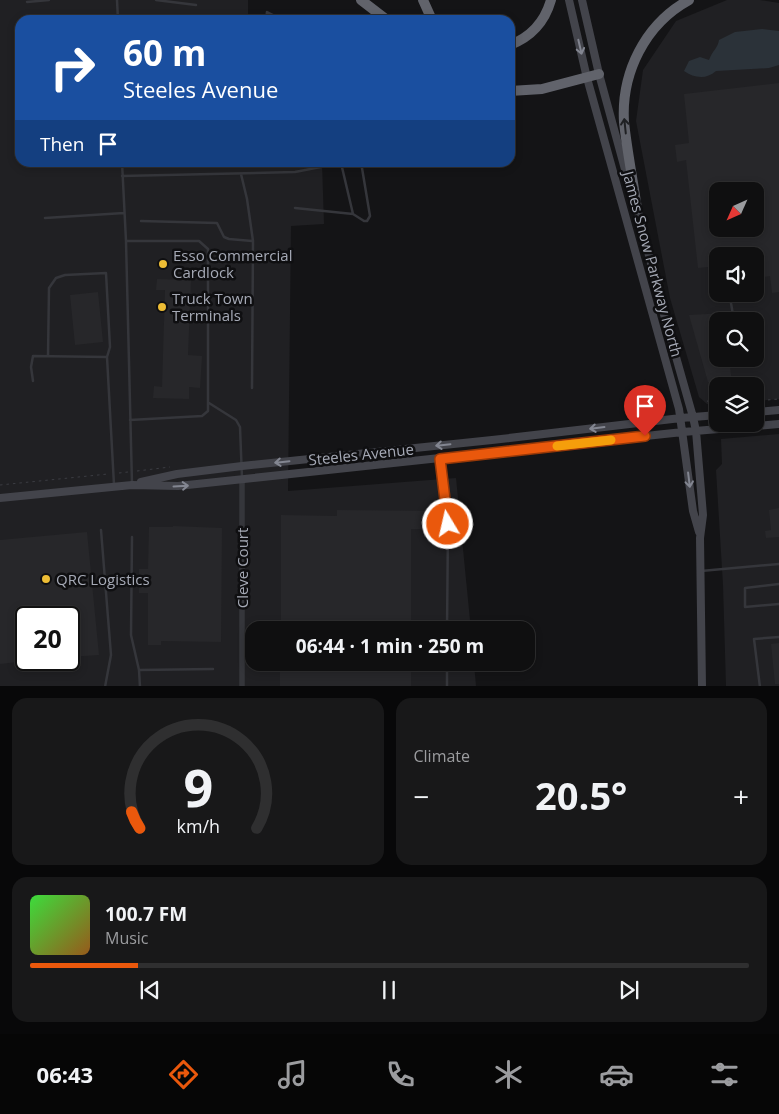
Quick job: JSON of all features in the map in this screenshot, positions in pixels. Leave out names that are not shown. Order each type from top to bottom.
[{"type":"highway","points":[[361,0],[380,15]]},
{"type":"highway","points":[[423,0],[430,15]]},
{"type":"highway","points":[[515,42],[527,36],[538,26],[552,0]]},
{"type":"highway","points":[[637,209],[624,121],[626,90],[633,62],[643,42],[658,23],[678,6],[689,0]]},
{"type":"highway","points":[[515,91],[542,89],[599,74]]},
{"type":"main road","name":"James Snow Parkway North","points":[[570,0],[588,78],[681,418],[693,512],[700,538]]},
{"type":"main road","name":"James Snow Parkway North","points":[[582,0],[599,74],[696,432],[703,515],[700,538],[702,686]]},
{"type":"main road","points":[[764,411],[779,410]]},
{"type":"main road","name":"Steeles Avenue","points":[[132,485],[177,474],[242,466],[709,416]]},
{"type":"main road","name":"Steeles Avenue","points":[[0,498],[114,486],[178,486],[242,480],[683,432],[779,424]]},
{"type":"street","name":"Cleve Court","points":[[242,480],[242,686]]},
{"type":"lane","points":[[27,2],[49,0]]},
{"type":"lane","points":[[117,0],[118,15]]},
{"type":"lane","points":[[156,0],[196,5]]},
{"type":"lane","points":[[122,167],[126,240],[132,485]]},
{"type":"lane","points":[[122,176],[295,172],[321,167]]},
{"type":"lane","points":[[342,167],[353,214]]},
{"type":"lane","points":[[295,208],[353,214],[364,222],[368,221],[370,216],[362,167]]},
{"type":"lane","points":[[241,174],[253,240],[252,388]]},
{"type":"lane","points":[[45,218],[124,213]]},
{"type":"lane","points":[[141,222],[218,223],[224,237],[230,240],[253,240]]},
{"type":"lane","points":[[126,240],[199,241],[208,249],[210,403],[208,411],[202,416],[130,420]]},
{"type":"lane","points":[[48,356],[49,288],[56,278],[65,275],[106,274],[110,346],[107,357],[114,486]]},
{"type":"lane","points":[[731,303],[732,312]]},
{"type":"lane","points":[[33,381],[31,367],[33,356],[107,357]]},
{"type":"lane","points":[[210,403],[236,420],[240,427],[242,480]]},
{"type":"lane","points":[[440,459],[448,524],[447,621]]},
{"type":"lane","points":[[101,530],[111,655],[105,686]]},
{"type":"lane","points":[[132,537],[131,636],[139,670],[140,686]]},
{"type":"lane","points":[[701,571],[779,564]]},
{"type":"lane","points":[[779,584],[745,588],[745,607],[779,604]]},
{"type":"lane","points":[[760,686],[754,640],[779,637]]},
{"type":"lane","points":[[139,670],[213,669]]},
{"type":"lane","points":[[447,671],[447,686]]},
{"type":"path","points":[[764,400],[779,399]]},
{"type":"shaded area","points":[[0,0],[248,0],[248,15],[15,15],[15,167],[322,167],[324,224],[291,226],[288,491],[456,478],[470,621],[245,621],[245,671],[475,671],[476,686],[0,686]]},
{"type":"shaded area","points":[[727,0],[760,0],[779,3],[779,399],[764,400],[764,377],[709,377],[709,404],[699,397],[670,298],[636,121],[643,70],[676,21]]},
{"type":"shaded area","points":[[762,29],[779,31],[779,65],[769,68],[716,71],[704,77],[692,75],[684,71],[689,61],[700,57],[709,60],[719,40],[735,32]]},
{"type":"shaded area","points":[[779,434],[779,686],[726,686],[723,585],[716,470],[722,464],[721,439]]},
{"type":"building","points":[[779,83],[779,292],[772,293],[770,276],[764,277],[764,247],[709,247],[709,267],[698,268],[686,160],[677,162],[675,145],[689,143],[684,94]]},
{"type":"building","points":[[157,279],[191,280],[188,355],[202,356],[200,388],[189,387],[189,399],[153,398],[154,386],[162,387],[165,290],[156,290]]},
{"type":"building","points":[[98,292],[103,342],[75,345],[70,295]]},
{"type":"building","points":[[709,314],[709,367],[730,367],[731,377],[709,377],[708,382],[689,315]]},
{"type":"building","points":[[779,508],[779,537],[766,538],[765,531],[771,530],[769,510]]},
{"type":"building","points":[[337,510],[435,511],[435,529],[411,529],[411,621],[281,621],[281,515],[337,516]]},
{"type":"building","points":[[149,527],[222,528],[221,642],[161,641],[161,645],[148,645],[148,593],[139,593],[139,569],[148,569]]},
{"type":"building","name":"QRC Logistics","points":[[87,532],[99,655],[80,656],[80,606],[15,606],[15,662],[0,664],[0,540]]},
{"type":"building","points":[[779,643],[779,684],[775,684],[771,644]]},
{"type":"building","points":[[280,671],[411,671],[411,686],[280,686]]},
{"type":"slow traffic","points":[[557,446],[611,440]]},
{"type":"place","name":"Esso Commercial Cardlock","points":[[163,264]]},
{"type":"place","name":"Truck Town Terminals","points":[[162,307]]},
{"type":"place","name":"QRC Logistics","points":[[46,579]]},
{"type":"route","points":[[448,524],[440,459],[645,436]]}]
